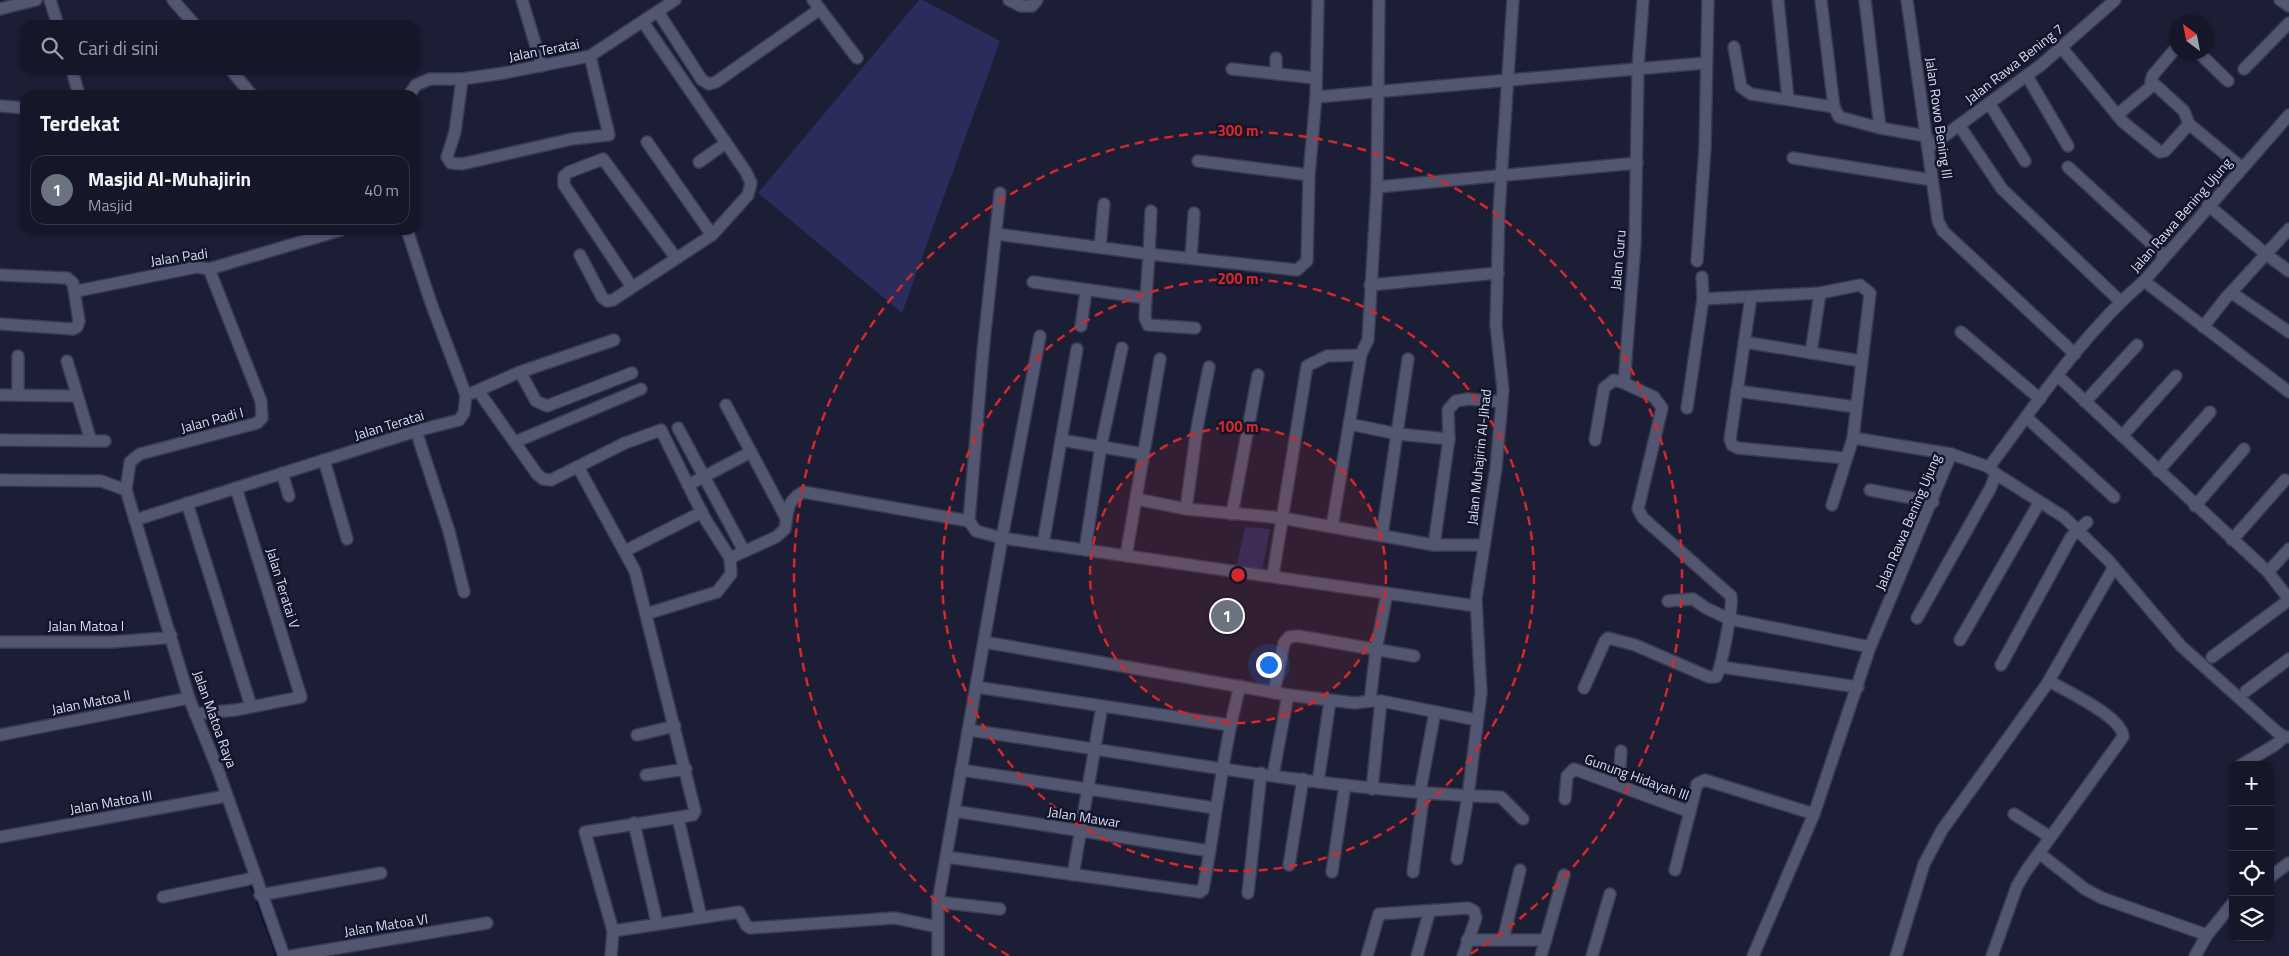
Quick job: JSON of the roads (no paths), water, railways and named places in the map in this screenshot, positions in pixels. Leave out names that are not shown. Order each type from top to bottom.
[{"type":"street","points":[[0,9],[36,0]]},
{"type":"street","points":[[50,0],[56,20]]},
{"type":"street","points":[[173,0],[190,20]]},
{"type":"street","points":[[522,0],[542,66]]},
{"type":"street","name":"Jalan Teratai","points":[[413,90],[416,85],[430,79],[462,79],[590,56],[675,0]]},
{"type":"street","points":[[1009,0],[1026,7],[1032,6],[1037,0]]},
{"type":"street","points":[[996,234],[1149,254],[1297,270],[1303,266],[1307,261],[1308,175],[1316,97],[1318,0]]},
{"type":"street","points":[[1332,527],[1361,355],[1368,340],[1377,187],[1379,0]]},
{"type":"street","name":"Jalan Muhajirin Al-Jihad","points":[[1457,858],[1468,796],[1481,693],[1476,606],[1504,390],[1496,325],[1502,175],[1513,0]]},
{"type":"street","name":"Jalan Guru","points":[[1624,383],[1636,244],[1638,68],[1643,0]]},
{"type":"street","points":[[1697,261],[1705,148],[1705,63],[1708,0]]},
{"type":"street","points":[[1778,0],[1788,99]]},
{"type":"street","points":[[1821,0],[1834,107],[1839,117],[1880,128],[1926,136]]},
{"type":"street","points":[[1865,0],[1880,128]]},
{"type":"street","name":"Jalan Rowo Bening lll","points":[[1907,0],[1938,221],[1949,236],[2075,354]]},
{"type":"street","name":"Jalan Rawa Bening 7","points":[[1928,148],[2027,76],[2115,0]]},
{"type":"street","points":[[2280,0],[2289,6]]},
{"type":"street","points":[[658,12],[702,80],[709,84],[716,82],[816,4],[857,58]]},
{"type":"street","points":[[580,255],[602,297],[607,301],[712,235],[748,195],[751,183],[746,172],[643,22]]},
{"type":"street","points":[[2244,69],[2289,22]]},
{"type":"street","points":[[1734,47],[1741,87],[1745,91],[1751,94],[1834,107]]},
{"type":"street","points":[[2061,48],[2117,115],[2160,152],[2165,151],[2189,124]]},
{"type":"street","points":[[462,79],[455,132],[447,157],[451,163],[462,164],[572,139],[609,135],[590,56]]},
{"type":"street","points":[[2169,56],[2152,75],[2151,82],[2184,111],[2189,124],[2241,167]]},
{"type":"street","points":[[1276,58],[1276,73]]},
{"type":"street","points":[[2206,60],[2228,82]]},
{"type":"street","points":[[1316,97],[1508,78],[1705,63]]},
{"type":"street","points":[[1232,69],[1315,78]]},
{"type":"street","points":[[73,75],[78,90]]},
{"type":"street","points":[[235,75],[248,90]]},
{"type":"street","points":[[2027,76],[2068,146]]},
{"type":"street","points":[[2117,115],[2153,85]]},
{"type":"street","points":[[1989,103],[2025,161]]},
{"type":"street","points":[[0,106],[20,108]]},
{"type":"street","name":"Jalan Rawa Bening Ujung","points":[[1753,956],[1814,814],[1870,647],[1933,502],[1951,454],[1992,470],[2040,399],[2075,354],[2120,301],[2144,281],[2208,205],[2289,114]]},
{"type":"street","points":[[1959,125],[2002,189],[2120,301]]},
{"type":"street","points":[[647,142],[712,235]]},
{"type":"street","points":[[699,162],[726,143]]},
{"type":"street","points":[[1792,158],[1932,180]]},
{"type":"street","points":[[632,287],[564,185],[564,176],[569,172],[603,160],[676,258]]},
{"type":"street","points":[[1198,161],[1308,175]]},
{"type":"street","points":[[1377,187],[1637,163]]},
{"type":"street","points":[[2068,167],[2165,256]]},
{"type":"street","points":[[968,521],[1000,193]]},
{"type":"street","points":[[1100,247],[1104,204]]},
{"type":"street","points":[[2208,205],[2289,271]]},
{"type":"street","points":[[1151,211],[1145,318],[1148,325],[1195,328]]},
{"type":"street","points":[[1191,258],[1194,213]]},
{"type":"street","points":[[2203,327],[2289,229]]},
{"type":"street","name":"Jalan Padi","points":[[77,291],[197,267],[209,269],[301,235]]},
{"type":"street","points":[[409,235],[431,303],[466,395],[479,392],[520,372],[614,340]]},
{"type":"street","name":"Jalan Padi I","points":[[126,490],[130,462],[140,454],[258,423],[262,418],[261,401],[209,269]]},
{"type":"street","points":[[1370,285],[1498,273]]},
{"type":"street","points":[[0,275],[67,278],[73,283],[79,321],[77,327],[73,329],[0,324]]},
{"type":"street","points":[[1687,408],[1703,299],[1702,277]]},
{"type":"street","points":[[2144,281],[2289,392]]},
{"type":"street","points":[[1033,282],[1146,298]]},
{"type":"street","points":[[1703,299],[1820,293],[1860,285],[1870,293],[1853,438],[1845,458],[1832,505]]},
{"type":"street","points":[[1081,326],[1086,291]]},
{"type":"street","points":[[1811,353],[1820,293]]},
{"type":"street","points":[[2232,293],[2289,332]]},
{"type":"street","points":[[1750,296],[1730,439],[1732,445],[1738,448],[1845,458]]},
{"type":"street","points":[[1961,332],[2040,399]]},
{"type":"street","points":[[938,956],[938,902],[1002,538],[1040,336]]},
{"type":"street","points":[[1744,342],[1861,361]]},
{"type":"street","points":[[2085,402],[2137,345]]},
{"type":"street","points":[[1085,550],[1101,446],[1122,348]]},
{"type":"street","points":[[1043,544],[1077,349]]},
{"type":"street","points":[[1273,575],[1307,366],[1327,356],[1361,355]]},
{"type":"street","points":[[18,356],[18,395]]},
{"type":"street","points":[[1126,556],[1160,359]]},
{"type":"street","points":[[1382,535],[1408,359]]},
{"type":"street","points":[[67,361],[91,441]]},
{"type":"street","points":[[1186,509],[1197,428],[1209,367]]},
{"type":"street","points":[[520,372],[536,400],[548,406],[632,373]]},
{"type":"street","points":[[1232,514],[1258,375]]},
{"type":"street","points":[[2058,376],[2195,506],[2268,572],[2288,596],[2212,656]]},
{"type":"street","points":[[2122,436],[2176,376]]},
{"type":"street","points":[[1584,688],[1608,638],[1635,645],[1709,677],[1716,677],[1721,667],[1729,618],[1734,602],[1732,596],[1643,518],[1638,509],[1662,408],[1654,396],[1614,380],[1604,388],[1595,440]]},
{"type":"street","points":[[515,442],[641,389]]},
{"type":"street","points":[[1737,391],[1856,407]]},
{"type":"street","points":[[479,392],[537,474],[543,479],[551,480],[625,443],[661,430],[702,512],[730,558],[731,574],[717,592],[646,614]]},
{"type":"street","points":[[0,395],[77,396]]},
{"type":"street","name":"Jalan Teratai","points":[[135,520],[416,431],[459,420],[464,413],[466,395]]},
{"type":"street","points":[[1434,546],[1449,439],[1448,410],[1456,401],[1468,399],[1502,402]]},
{"type":"street","points":[[726,405],[786,518]]},
{"type":"street","points":[[2158,471],[2210,412]]},
{"type":"street","points":[[2027,418],[2114,497]]},
{"type":"street","points":[[1349,424],[1398,434],[1449,439]]},
{"type":"street","points":[[678,428],[744,551]]},
{"type":"street","points":[[416,431],[449,532],[464,592]]},
{"type":"street","points":[[1853,438],[1951,454]]},
{"type":"street","points":[[0,440],[105,441]]},
{"type":"street","points":[[1061,440],[1144,454]]},
{"type":"street","points":[[2195,506],[2244,449]]},
{"type":"street","points":[[688,485],[751,452]]},
{"type":"street","points":[[324,460],[347,539]]},
{"type":"street","points":[[578,466],[636,571],[686,768],[695,811],[693,815],[678,818],[634,823],[584,833],[613,931],[611,956]]},
{"type":"street","points":[[1917,618],[1990,489],[1992,470],[2064,517],[2114,567],[2181,646],[2253,712],[2286,737],[2248,761]]},
{"type":"street","points":[[282,473],[289,496]]},
{"type":"street","points":[[0,480],[101,481],[126,490]]},
{"type":"street","points":[[2232,540],[2285,480]]},
{"type":"street","name":"Jalan Teratai V","points":[[236,488],[300,697],[251,706]]},
{"type":"street","name":"Jalan Matoa Raya","points":[[126,490],[172,635],[189,698],[284,956]]},
{"type":"street","points":[[1870,490],[1933,502]]},
{"type":"street","points":[[730,558],[776,537],[785,529],[792,498],[804,492],[968,521],[976,531],[1002,538],[1273,575],[1476,606]]},
{"type":"street","points":[[1136,499],[1186,509],[1282,518],[1434,546],[1484,545]]},
{"type":"street","points":[[188,502],[251,706],[236,710],[195,714]]},
{"type":"street","points":[[1960,640],[2040,503]]},
{"type":"street","points":[[625,550],[702,512]]},
{"type":"street","points":[[2001,665],[2077,529],[2087,522]]},
{"type":"street","points":[[2268,572],[2289,549]]},
{"type":"street","points":[[1896,956],[1924,864],[1942,830],[2049,681],[2114,567]]},
{"type":"street","points":[[1372,789],[1376,650],[1387,593]]},
{"type":"street","points":[[1668,601],[1693,598],[1706,608],[1729,618],[1870,647]]},
{"type":"street","name":"Jalan Matoa I","points":[[0,642],[111,642],[164,638],[172,635]]},
{"type":"street","points":[[1274,693],[1284,642],[1288,637],[1298,636],[1414,656]]},
{"type":"street","points":[[984,642],[1274,693],[1355,703],[1376,701],[1477,720]]},
{"type":"street","points":[[2246,690],[2289,659]]},
{"type":"street","points":[[1721,667],[1858,686]]},
{"type":"street","points":[[1992,956],[2017,886],[2038,853],[2123,737],[2123,732],[2113,719],[2049,681]]},
{"type":"street","points":[[946,857],[1200,892],[1203,890],[1230,725],[1240,686]]},
{"type":"street","points":[[976,687],[1230,725]]},
{"type":"street","points":[[1273,775],[1288,695]]},
{"type":"street","name":"Jalan Matoa II","points":[[0,735],[189,698]]},
{"type":"street","points":[[1318,782],[1330,701]]},
{"type":"street","points":[[1073,875],[1102,706]]},
{"type":"street","points":[[1413,872],[1422,792],[1435,712]]},
{"type":"street","points":[[637,735],[675,726]]},
{"type":"street","points":[[968,730],[1094,748],[1223,770],[1261,773],[1372,789],[1501,797],[1523,819]]},
{"type":"street","points":[[1619,784],[1622,751]]},
{"type":"street","points":[[646,775],[686,768]]},
{"type":"street","name":"Gunung Hidayah III","points":[[1565,799],[1567,776],[1574,769],[1619,784],[1690,812],[1698,784],[1705,780],[1814,814]]},
{"type":"street","points":[[961,770],[1215,808]]},
{"type":"street","points":[[1248,893],[1261,773]]},
{"type":"street","points":[[1289,865],[1303,779]]},
{"type":"street","points":[[1332,872],[1345,785]]},
{"type":"street","name":"Jalan Matoa III","points":[[0,837],[226,796]]},
{"type":"street","name":"Jalan Mawar","points":[[954,812],[1210,850]]},
{"type":"street","points":[[1675,870],[1690,812]]},
{"type":"street","points":[[2014,814],[2050,837]]},
{"type":"street","points":[[678,818],[701,917]]},
{"type":"street","points":[[634,823],[657,923]]},
{"type":"street","points":[[2038,853],[2085,889],[2102,898],[2208,936]]},
{"type":"street","points":[[2274,874],[2289,862]]},
{"type":"street","points":[[1503,940],[1520,870]]},
{"type":"street","points":[[260,895],[381,872]]},
{"type":"street","points":[[1541,956],[1564,875]]},
{"type":"street","points":[[163,897],[254,878]]},
{"type":"street","points":[[1592,956],[1610,894]]},
{"type":"street","points":[[938,902],[1000,910]]},
{"type":"street","points":[[1367,956],[1379,914],[1429,913],[1468,908],[1474,911],[1476,918],[1463,956]]},
{"type":"street","points":[[2195,956],[2229,908]]},
{"type":"street","points":[[613,931],[739,912],[746,925],[750,928],[895,918],[938,927]]},
{"type":"street","points":[[1417,956],[1429,913]]},
{"type":"street","name":"Jalan Matoa VI","points":[[291,956],[487,923]]},
{"type":"street","points":[[1467,940],[1546,940]]},
{"type":"waterway","points":[[251,884],[277,956]]},
{"type":"place","name":"Masjid Al-Muhajirin","points":[[1227,616]]}]
